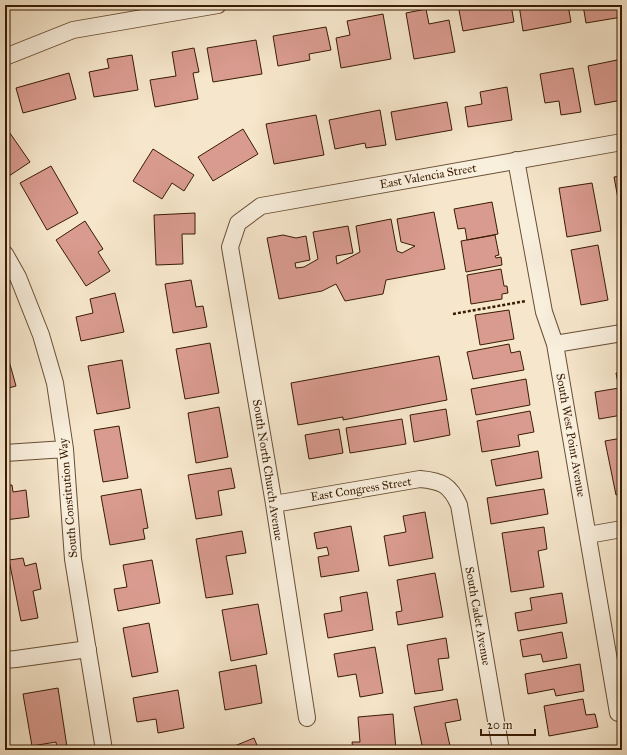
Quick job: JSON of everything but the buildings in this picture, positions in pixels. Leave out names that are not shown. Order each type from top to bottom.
[{"type":"street","points":[[5,57],[73,30],[218,5]]},
{"type":"street","name":"East Valencia Street","points":[[238,223],[260,206],[622,142]]},
{"type":"street","name":"South West Point Avenue","points":[[516,160],[544,312],[555,344],[618,713]]},
{"type":"street","name":"South North Church Avenue","points":[[238,223],[230,247],[274,504],[307,718]]},
{"type":"street","name":"South Constitution Way","points":[[5,254],[18,277],[41,335],[55,383],[65,449],[73,559],[104,750]]},
{"type":"street","points":[[555,344],[622,333]]},
{"type":"street","points":[[5,453],[65,449]]},
{"type":"street","name":"East Congress Street","points":[[274,504],[420,479],[434,480],[446,486]]},
{"type":"street","name":"South Cadet Avenue","points":[[446,486],[454,494],[459,505],[501,750]]},
{"type":"street","points":[[588,535],[622,529]]},
{"type":"street","points":[[5,660],[16,660],[88,649]]},
{"type":"path","points":[[453,314],[526,301]]}]
